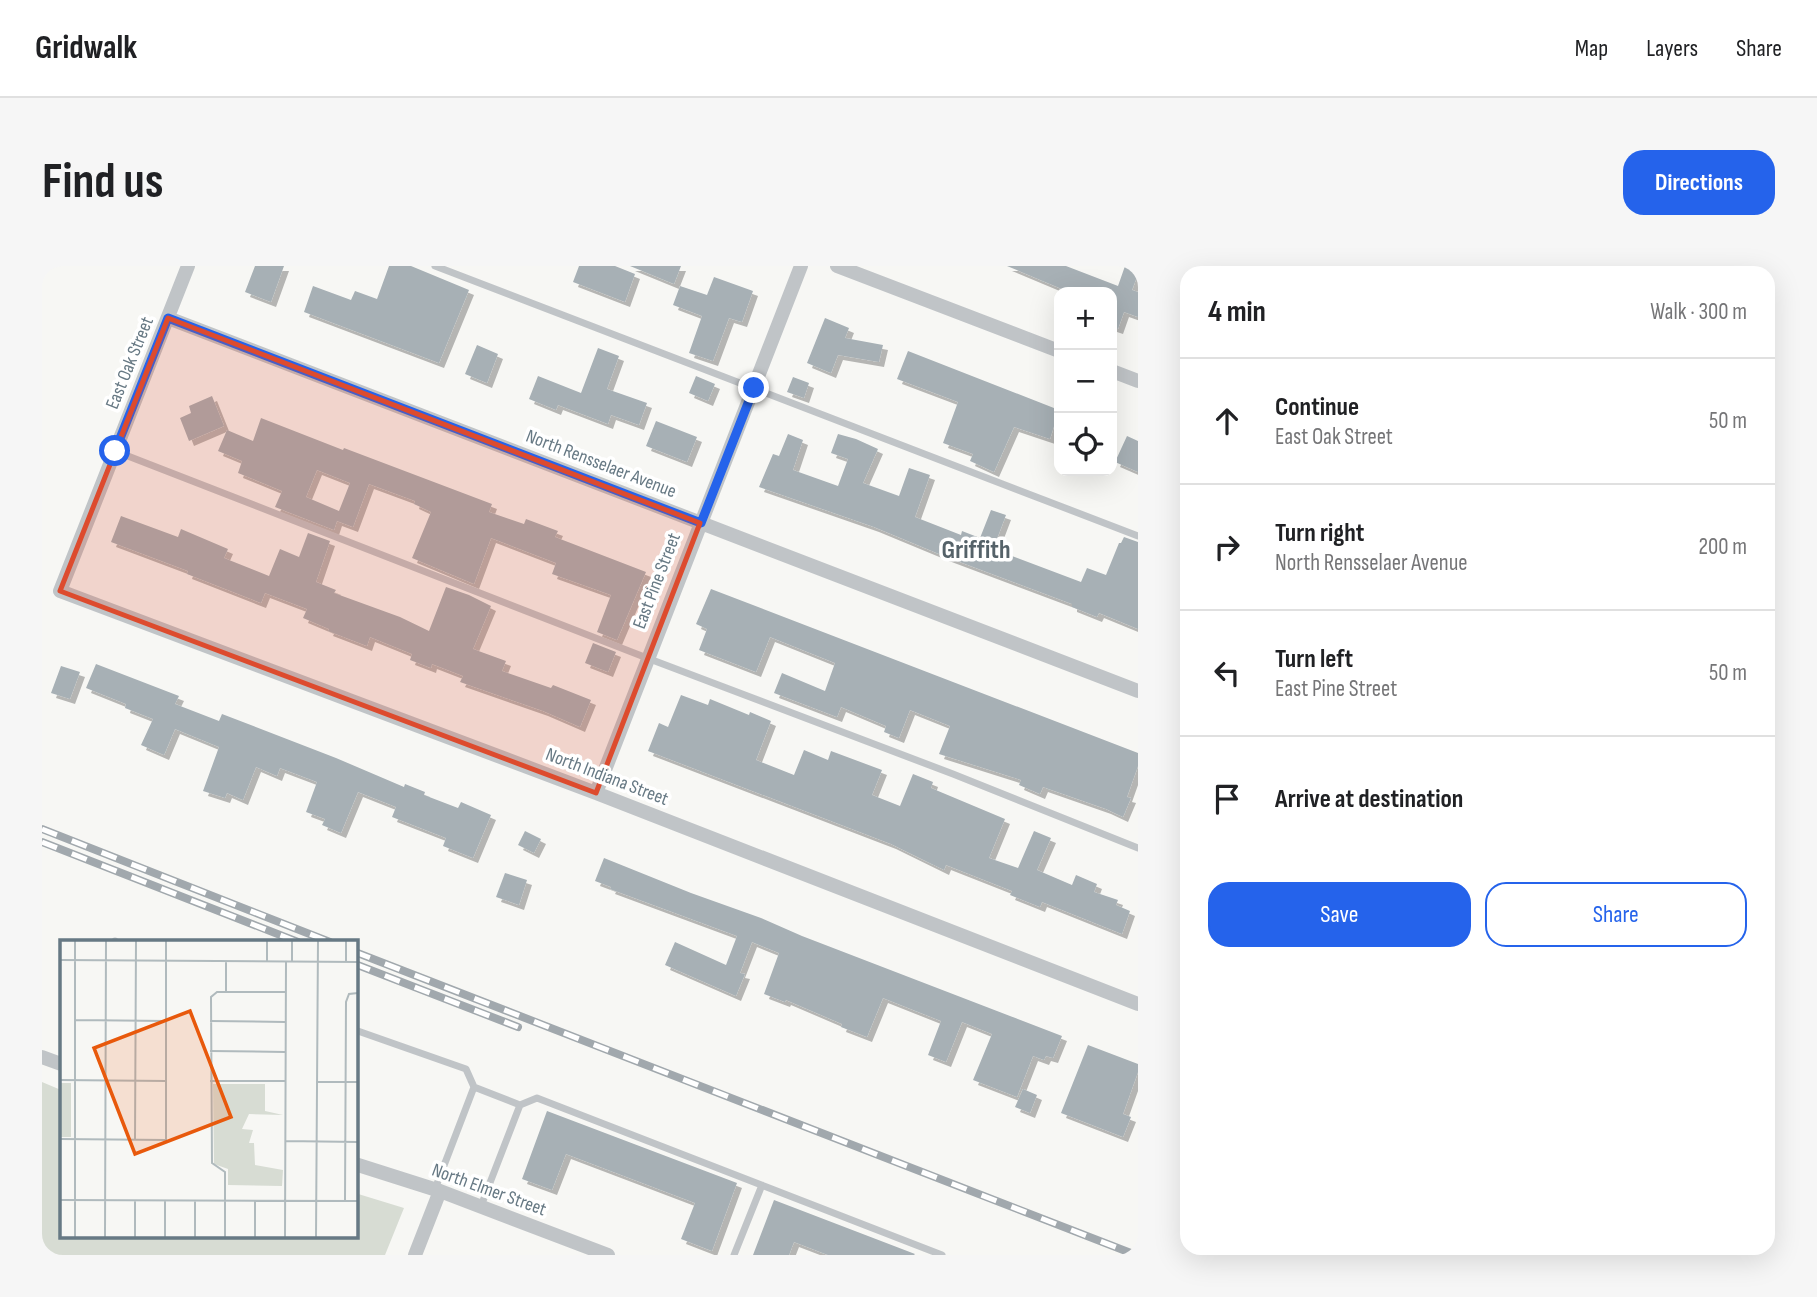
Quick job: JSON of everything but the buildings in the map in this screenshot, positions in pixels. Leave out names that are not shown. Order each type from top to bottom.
[{"type":"street","name":"East Oak Street","points":[[60,591],[188,266]]},
{"type":"street","name":"East Pine Street","points":[[596,793],[801,266]]},
{"type":"street","points":[[837,266],[1056,350]]},
{"type":"street","name":"North Rensselaer Avenue","points":[[168,318],[1138,691]]},
{"type":"street","points":[[1117,373],[1138,381]]},
{"type":"street","name":"North Indiana Street","points":[[60,591],[1136,998]]},
{"type":"street","points":[[42,1056],[60,1064]]},
{"type":"street","name":"North Elmer Street","points":[[357,1165],[437,1190],[608,1255]]},
{"type":"street","points":[[415,1255],[437,1190]]},
{"type":"lane","points":[[435,266],[1138,536]]},
{"type":"lane","points":[[115,451],[1138,848]]},
{"type":"lane","points":[[357,1031],[466,1069],[474,1087],[437,1190]]},
{"type":"lane","points":[[474,1087],[520,1105],[537,1098],[942,1255]]},
{"type":"lane","points":[[481,1206],[520,1105]]},
{"type":"lane","points":[[734,1255],[762,1185]]},
{"type":"highlighted area","points":[[168,318],[700,523],[596,793],[60,591]]},
{"type":"shaded area","points":[[42,1082],[60,1090],[60,1238],[357,1238],[357,1194],[404,1208],[385,1255],[42,1255]]},
{"type":"railway","points":[[42,829],[325,940]]},
{"type":"railway","points":[[42,842],[293,940]]},
{"type":"railway","points":[[357,953],[1136,1255]]},
{"type":"railway","points":[[357,965],[518,1027]]},
{"type":"district","name":"Griffith","points":[[976,550]]},
{"type":"route","points":[[115,451],[168,318],[701,523],[754,388]]}]
